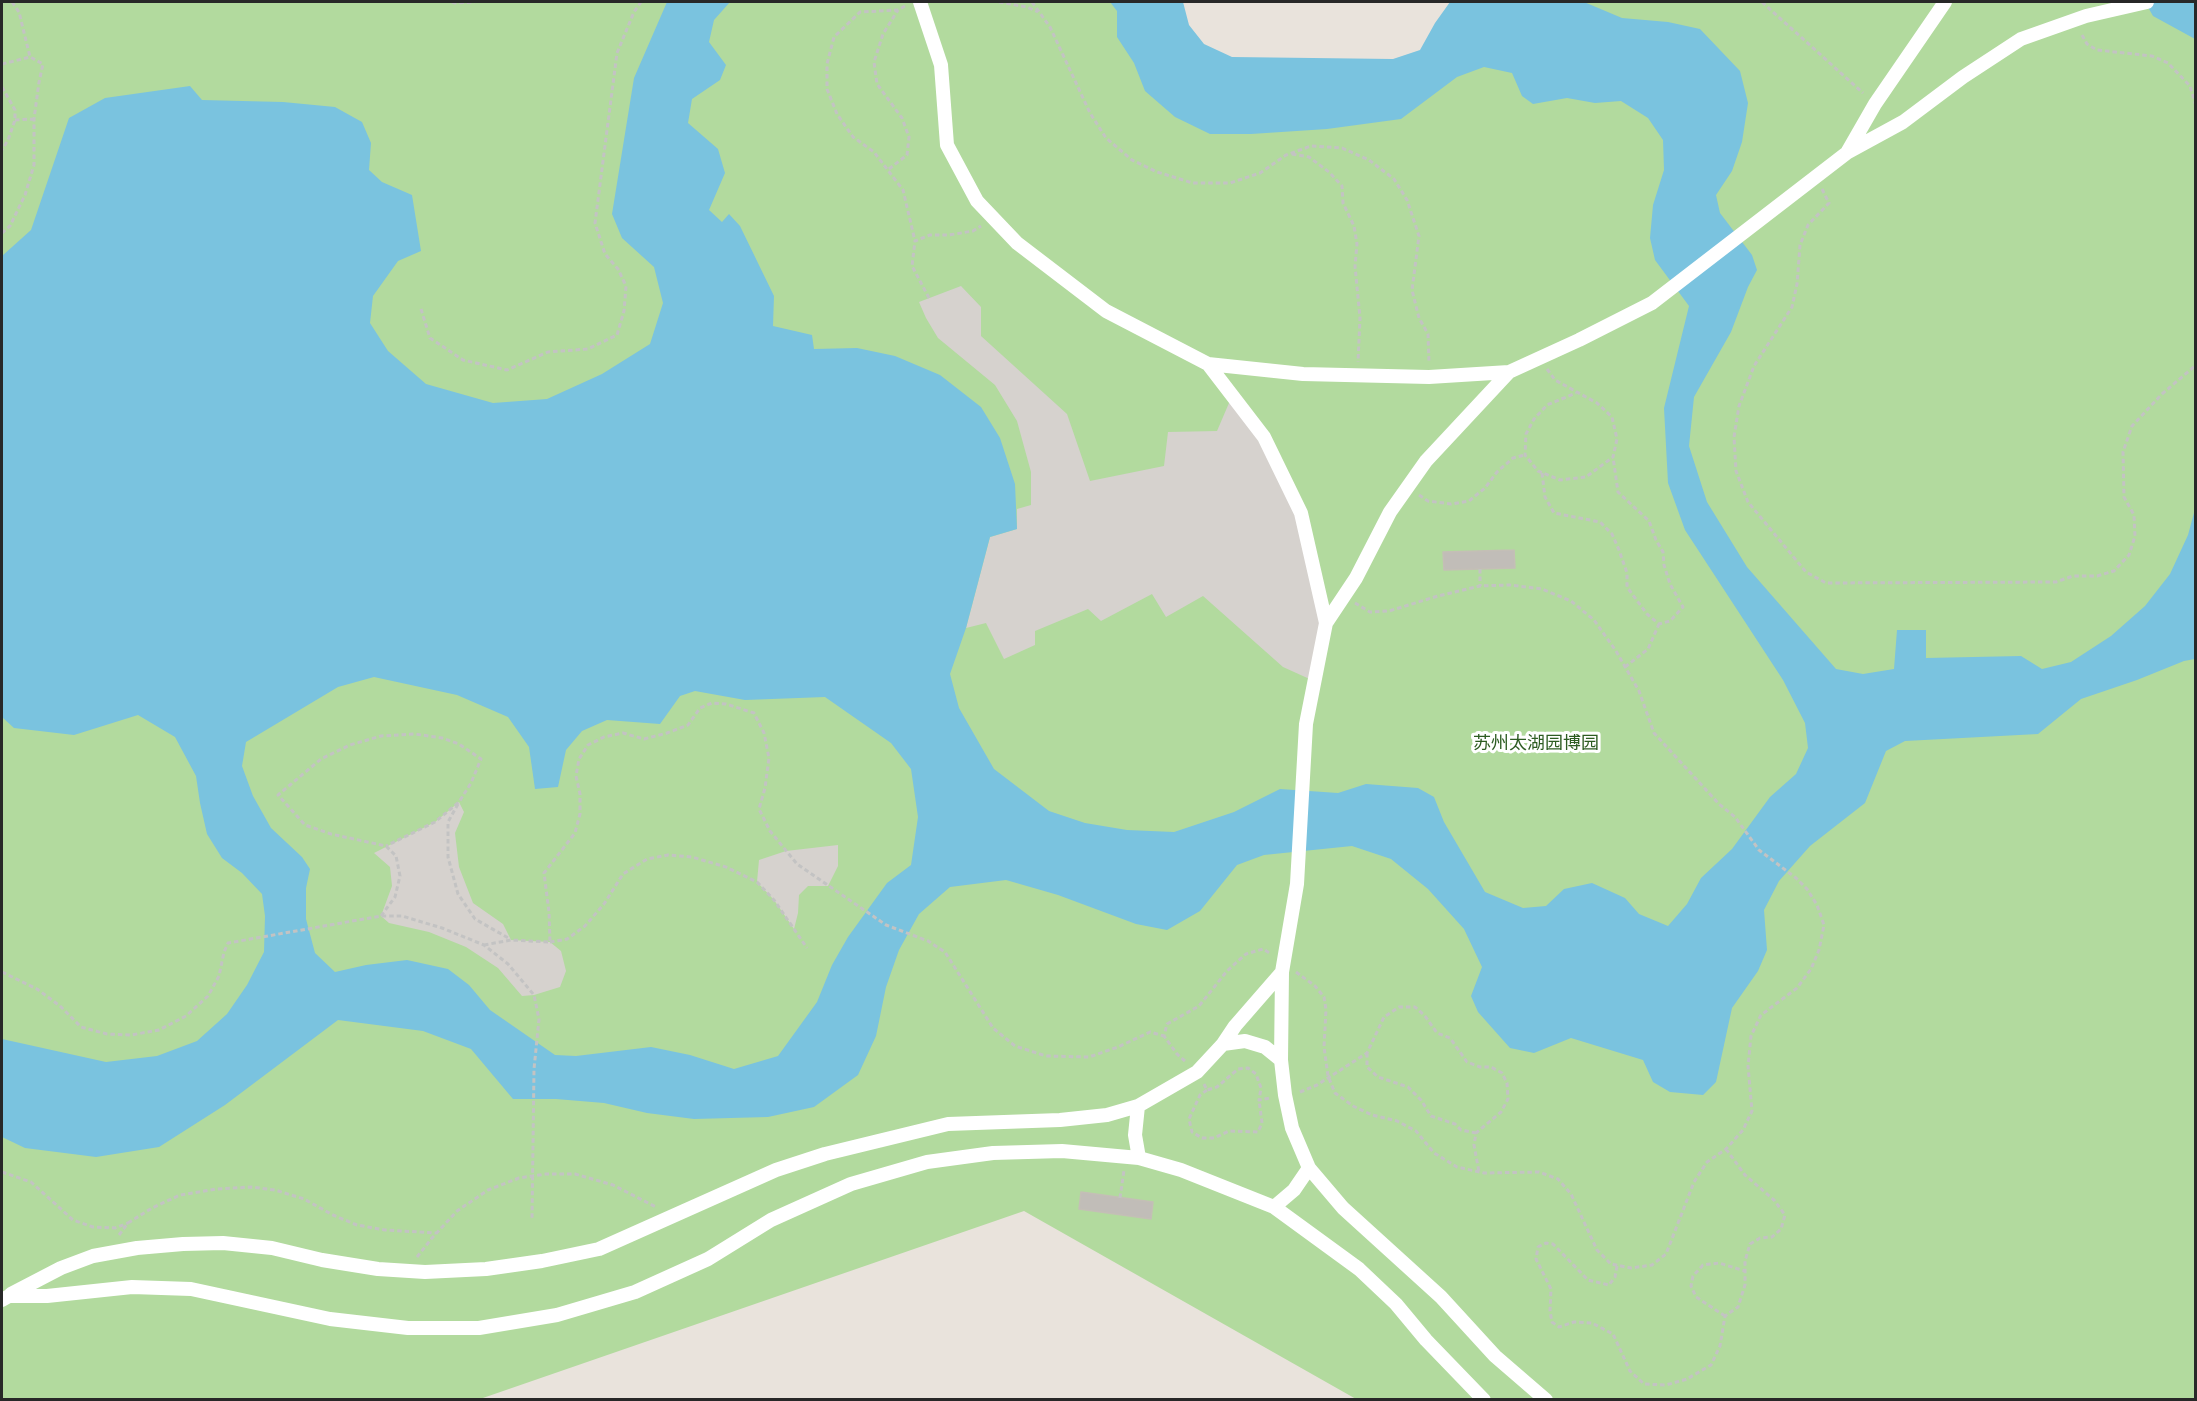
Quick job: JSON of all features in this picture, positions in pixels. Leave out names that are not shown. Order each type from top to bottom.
[{"type":"street","points":[[920,2],[941,65],[947,145],[977,201],[1017,243],[1106,311],[1208,364],[1303,374],[1429,377],[1509,372],[1652,303],[1848,152],[1903,122],[1963,77],[2021,39],[2074,20],[2147,2]]},
{"type":"street","points":[[1848,152],[1875,104],[1945,2]]},
{"type":"street","points":[[1208,364],[1264,437],[1300,513],[1326,623]]},
{"type":"street","points":[[1509,372],[1426,460],[1390,512],[1356,578],[1326,623],[1306,724],[1298,884],[1283,967],[1281,1060],[1292,1128],[1309,1168],[1343,1208],[1441,1297],[1495,1356],[1546,1400]]},
{"type":"street","points":[[4,1296],[61,1268],[93,1256],[137,1248],[223,1244],[272,1248],[322,1260],[378,1269],[426,1272],[486,1269],[542,1262],[599,1249],[776,1170],[884,1138],[948,1124],[1072,1119],[1107,1115],[1138,1106],[1197,1072],[1223,1044],[1283,967]]},
{"type":"street","points":[[1223,1044],[1245,1041],[1265,1047],[1281,1060]]},
{"type":"street","points":[[1138,1106],[1136,1135],[1139,1158]]},
{"type":"street","points":[[4,1296],[47,1296],[132,1287],[191,1289],[330,1319],[408,1328],[479,1328],[556,1315],[635,1292],[708,1258],[771,1220],[851,1184],[927,1162],[993,1153],[1062,1151],[1139,1158],[1181,1170],[1274,1207],[1359,1269],[1396,1304],[1426,1340],[1484,1400]]},
{"type":"street","points":[[1274,1207],[1294,1190],[1309,1168]]},
{"type":"path","points":[[12,2],[19,12],[30,57]]},
{"type":"path","points":[[452,2],[475,2]]},
{"type":"path","points":[[421,309],[430,338],[463,360],[507,370],[548,352],[588,349],[617,335],[624,311],[626,286],[618,270],[605,254],[595,223],[617,53],[634,12],[641,2]]},
{"type":"path","points":[[914,2],[898,10],[860,12],[834,37],[827,64],[827,89],[837,114],[853,137],[874,152],[903,190],[915,242],[912,266],[928,298]]},
{"type":"path","points":[[999,2],[1027,7],[1040,13]]},
{"type":"path","points":[[1032,2],[1050,27],[1090,113],[1106,138],[1132,160],[1157,172],[1192,183],[1230,183],[1260,173],[1290,154],[1311,146],[1342,148],[1369,160],[1394,179],[1407,201],[1419,236],[1412,290],[1419,318],[1428,334],[1429,377]]},
{"type":"path","points":[[1762,2],[1875,104]]},
{"type":"path","points":[[889,169],[907,155],[909,137],[902,118],[877,84],[874,62],[883,34],[898,10]]},
{"type":"path","points":[[2074,20],[2087,44],[2097,50],[2152,56],[2168,63],[2190,86],[2196,106]]},
{"type":"path","points":[[2,64],[30,57],[43,64],[34,119],[34,165],[25,195],[10,226],[2,233]]},
{"type":"path","points":[[2,87],[15,110],[15,120],[2,150]]},
{"type":"path","points":[[15,120],[34,119]]},
{"type":"path","points":[[1290,154],[1309,158],[1329,172],[1342,186],[1343,203],[1353,226],[1357,244],[1355,266],[1360,318],[1358,375]]},
{"type":"path","points":[[1815,177],[1829,202],[1808,225],[1800,245],[1797,284],[1792,307],[1754,366],[1739,406],[1734,437],[1736,471],[1748,502],[1806,572],[1826,584],[2056,582],[2073,576],[2097,576],[2114,571],[2129,555],[2135,536],[2134,515],[2124,497],[2122,452],[2132,426],[2162,394],[2196,365]]},
{"type":"path","points":[[915,242],[930,235],[973,231],[993,218]]},
{"type":"path","points":[[1539,358],[1555,380],[1597,403],[1612,417],[1617,439],[1613,457],[1618,492],[1649,521],[1663,552],[1664,565],[1670,584],[1683,607],[1670,621],[1659,624]]},
{"type":"path","points":[[1576,393],[1548,405],[1534,419],[1526,434],[1525,456],[1538,471],[1560,480],[1586,477],[1613,457]]},
{"type":"path","points":[[1408,487],[1428,501],[1451,504],[1469,501],[1485,488],[1497,472],[1513,458],[1525,456]]},
{"type":"path","points":[[1542,473],[1545,497],[1554,513],[1600,522],[1612,534],[1627,573],[1627,587],[1647,614],[1659,624]]},
{"type":"path","points":[[1480,569],[1480,586]]},
{"type":"path","points":[[1164,1036],[1167,1024],[1199,1006],[1227,971],[1246,954],[1263,949],[1283,967],[1316,986],[1324,997],[1326,1010],[1324,1047],[1328,1076],[1335,1093],[1353,1106],[1372,1115],[1397,1120],[1416,1131],[1434,1153],[1457,1167],[1479,1172],[1539,1172],[1558,1179],[1570,1194],[1597,1250],[1611,1263],[1631,1268],[1652,1265],[1666,1254],[1694,1182],[1707,1162],[1726,1149],[1743,1130],[1752,1111],[1748,1066],[1751,1036],[1761,1015],[1797,988],[1811,969],[1819,950],[1824,924],[1817,905],[1807,889],[1759,850],[1735,818],[1719,804],[1654,733],[1638,691],[1625,667],[1594,620],[1571,601],[1542,589],[1510,585],[1480,586],[1389,611],[1370,612],[1343,596]]},
{"type":"path","points":[[1625,667],[1648,649],[1659,624]]},
{"type":"path","points":[[550,942],[544,873],[575,833],[580,814],[580,794],[576,776],[579,759],[588,745],[604,737],[623,733],[644,739],[667,733],[688,725],[700,708],[712,703],[726,704],[754,713],[764,733],[769,758],[765,788],[759,809],[770,831],[797,864],[886,925],[928,941],[945,952],[993,1028],[1015,1046],[1046,1056],[1089,1057],[1150,1032],[1164,1036],[1177,1054],[1197,1072],[1208,1090]]},
{"type":"path","points":[[381,916],[394,897],[400,876],[396,856],[386,846],[331,834],[305,825],[278,795],[321,759],[350,745],[381,736],[415,734],[442,738],[459,744],[481,759],[471,783],[448,822],[448,857],[458,894],[475,919],[511,940]]},
{"type":"path","points":[[386,846],[435,822],[459,802]]},
{"type":"path","points":[[484,945],[511,940],[550,942],[567,939],[585,926],[604,904],[623,874],[647,859],[668,855],[693,857],[726,867],[757,882],[774,900],[807,948]]},
{"type":"path","points":[[2,972],[36,989],[60,1006],[81,1027],[106,1034],[131,1035],[159,1030],[186,1016],[208,996],[219,976],[228,943],[381,916],[402,916],[442,928],[484,945],[508,964],[534,995],[538,1018],[534,1069],[532,1219]]},
{"type":"path","points":[[1476,1133],[1461,1130],[1455,1124],[1431,1116],[1421,1100],[1408,1087],[1378,1077],[1367,1067],[1367,1053],[1384,1017],[1399,1007],[1415,1007],[1425,1016],[1437,1033],[1450,1038],[1467,1062],[1480,1068],[1491,1068],[1502,1073],[1507,1083],[1508,1099],[1501,1112],[1476,1133],[1474,1145],[1479,1172]]},
{"type":"path","points":[[1259,1100],[1300,1092],[1317,1085],[1367,1053]]},
{"type":"path","points":[[1248,1068],[1256,1074],[1261,1088],[1259,1100],[1262,1124],[1258,1132],[1229,1131],[1214,1138],[1202,1138],[1192,1132],[1189,1119],[1200,1095],[1208,1090],[1217,1087],[1238,1069],[1248,1068]]},
{"type":"path","points":[[1617,1265],[1615,1277],[1609,1285],[1588,1280],[1552,1244],[1546,1243],[1538,1247],[1536,1259],[1551,1289],[1552,1322],[1559,1328],[1574,1322],[1592,1323],[1613,1334],[1630,1371],[1644,1384],[1666,1385],[1688,1379],[1711,1365],[1720,1346],[1725,1316],[1738,1307],[1744,1285],[1744,1261],[1750,1244],[1760,1238],[1772,1237],[1781,1229],[1785,1215],[1774,1200],[1744,1175],[1726,1149]]},
{"type":"path","points":[[1120,1198],[1125,1167],[1139,1158]]},
{"type":"path","points":[[2,1172],[31,1182],[73,1220],[93,1227],[115,1228],[180,1195],[250,1187],[275,1190],[304,1199],[357,1225],[385,1230],[436,1233]]},
{"type":"path","points":[[408,1271],[436,1233],[457,1211],[488,1190],[519,1178],[546,1174],[575,1174],[613,1185],[645,1200],[671,1217]]},
{"type":"path","points":[[106,1254],[128,1223]]},
{"type":"path","points":[[1725,1316],[1696,1297],[1691,1286],[1693,1276],[1703,1265],[1719,1263],[1744,1272]]},
{"type":"green space","name":"苏州太湖园博园","points":[[2,2],[1145,2],[1204,104],[1398,102],[1485,2],[2195,2],[2195,1399],[1356,1399],[1024,1211],[480,1399],[2,1400]]},
{"type":"shaded area","points":[[961,286],[981,307],[981,336],[1067,414],[1090,481],[1164,466],[1168,432],[1217,431],[1232,396],[1301,513],[1326,623],[1314,681],[1283,667],[1203,596],[1166,617],[1152,594],[1101,621],[1088,609],[1035,631],[1035,645],[1004,659],[986,623],[966,628],[990,537],[1017,529],[1017,509],[1031,505],[1031,472],[1017,421],[995,385],[938,338],[919,302]]},
{"type":"shaded area","points":[[459,802],[464,812],[455,833],[459,867],[473,903],[503,924],[511,940],[550,942],[561,951],[566,971],[560,987],[522,996],[498,968],[466,947],[429,932],[389,923],[381,916],[392,886],[390,867],[374,853],[435,822]]},
{"type":"shaded area","points":[[838,845],[838,866],[828,886],[808,886],[799,895],[794,929],[774,900],[757,882],[759,860],[786,851]]},
{"type":"water","points":[[667,2],[730,2],[714,20],[709,42],[726,65],[720,80],[692,99],[688,123],[718,149],[725,173],[709,210],[722,222],[729,214],[740,226],[774,296],[773,326],[812,335],[814,349],[857,348],[895,356],[940,375],[981,407],[1000,438],[1015,484],[1017,529],[990,537],[966,628],[950,674],[959,708],[994,769],[1049,811],[1085,823],[1127,830],[1174,832],[1234,812],[1280,789],[1338,793],[1366,784],[1418,788],[1434,797],[1444,822],[1485,892],[1523,908],[1546,906],[1564,889],[1592,883],[1625,898],[1639,914],[1668,926],[1687,904],[1701,878],[1732,849],[1770,797],[1796,774],[1808,748],[1805,723],[1783,680],[1685,530],[1668,483],[1664,408],[1689,306],[1655,260],[1650,238],[1653,205],[1664,170],[1663,140],[1648,118],[1621,101],[1595,103],[1567,98],[1533,104],[1522,96],[1512,73],[1484,67],[1457,77],[1401,119],[1327,129],[1210,134],[1175,117],[1145,91],[1134,63],[1117,37],[1117,11],[1110,2],[1183,2],[1189,25],[1204,44],[1232,57],[1393,59],[1420,50],[1450,2],[1584,2],[1622,18],[1668,22],[1700,29],[1740,71],[1748,103],[1742,142],[1732,171],[1716,195],[1720,213],[1752,255],[1757,270],[1731,332],[1694,397],[1689,446],[1707,502],[1747,567],[1836,669],[1863,674],[1894,669],[1897,630],[1926,630],[1926,658],[2021,656],[2042,669],[2071,662],[2111,636],[2145,606],[2170,574],[2188,535],[2195,509],[2195,659],[2081,699],[2038,734],[1905,741],[1886,751],[1865,803],[1810,846],[1779,881],[1764,910],[1767,950],[1758,971],[1732,1008],[1716,1082],[1703,1095],[1670,1092],[1653,1082],[1643,1060],[1571,1038],[1534,1053],[1510,1048],[1478,1012],[1471,996],[1482,967],[1464,929],[1428,889],[1391,859],[1352,846],[1264,855],[1237,865],[1200,911],[1167,930],[1136,924],[1058,895],[1006,880],[950,887],[919,914],[899,950],[886,987],[876,1036],[858,1075],[814,1107],[768,1117],[694,1119],[647,1113],[604,1103],[556,1099],[513,1099],[471,1049],[423,1031],[338,1020],[225,1105],[159,1147],[96,1157],[25,1148],[2,1137],[2,1039],[106,1062],[157,1056],[197,1041],[227,1014],[247,985],[264,952],[265,916],[262,894],[242,873],[222,858],[207,834],[196,776],[175,737],[138,715],[74,735],[14,728],[2,717],[2,256],[31,230],[69,118],[105,98],[190,86],[202,100],[283,102],[335,107],[362,122],[371,143],[369,170],[382,182],[412,195],[421,251],[398,261],[373,296],[370,323],[388,351],[426,384],[493,403],[547,399],[602,374],[650,344],[663,303],[654,267],[622,238],[612,214],[634,78]],"holes":[[[374,677],[457,695],[508,717],[529,747],[535,789],[558,787],[566,750],[582,731],[607,720],[660,724],[680,696],[695,691],[745,700],[825,697],[891,743],[911,769],[918,817],[911,865],[887,883],[848,937],[832,965],[817,1002],[778,1056],[734,1069],[690,1055],[651,1047],[576,1056],[555,1055],[490,1010],[469,985],[448,969],[407,960],[366,965],[335,972],[315,953],[306,919],[306,888],[310,869],[302,857],[271,828],[253,796],[242,766],[246,742],[338,687]]]},
{"type":"water","points":[[2145,2],[2195,2],[2195,39],[2153,16]]},
{"type":"building","points":[[1514,550],[1515,568],[1444,570],[1443,552]]},
{"type":"building","points":[[1081,1192],[1153,1202],[1151,1219],[1079,1209]]}]
